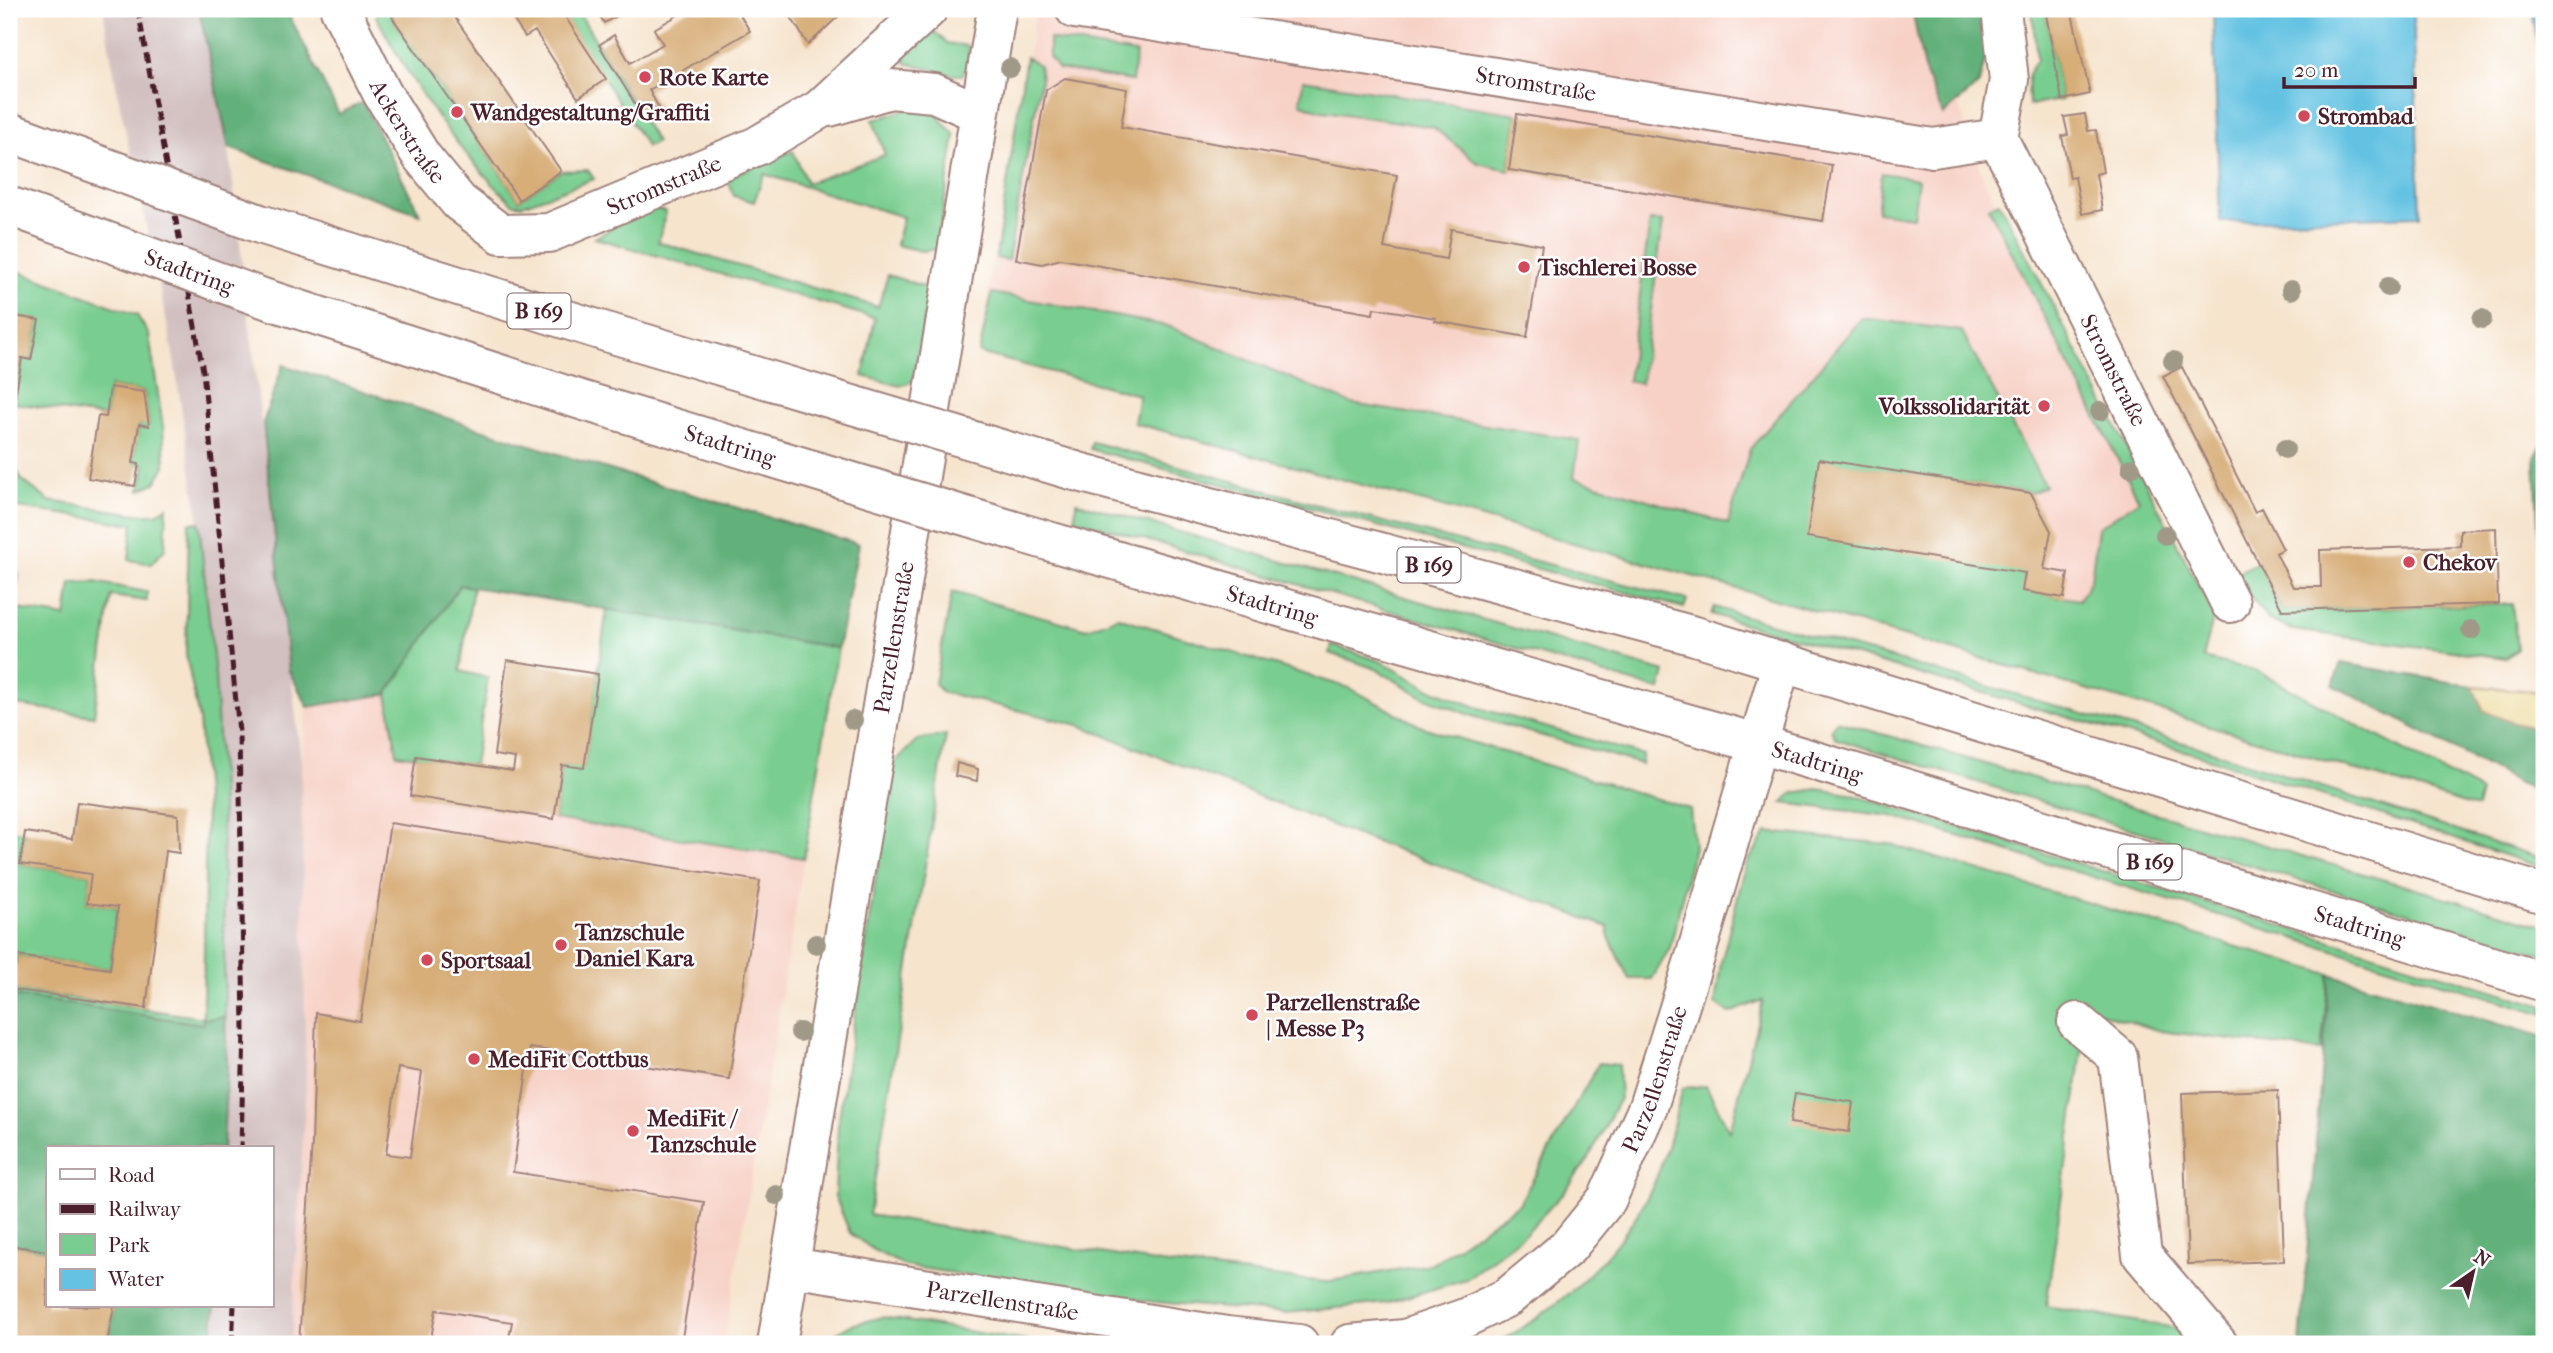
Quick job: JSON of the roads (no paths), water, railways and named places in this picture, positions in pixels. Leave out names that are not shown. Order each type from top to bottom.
[{"type":"street","name":"Ackerstraße","points":[[340,9],[382,93],[422,157],[458,202],[501,234]]},
{"type":"street","name":"Stromstraße","points":[[501,234],[549,233],[757,146],[820,109],[928,9]]},
{"type":"street","name":"Parzellenstraße","points":[[778,1344],[997,9]]},
{"type":"street","name":"Stromstraße","points":[[1075,9],[1933,148],[1998,138],[2230,603]]},
{"type":"street","points":[[1998,138],[2009,80],[2001,9]]},
{"type":"street","name":"Stromstraße","points":[[820,109],[890,89],[934,93],[979,113]]},
{"type":"street","name":"B 169","points":[[9,132],[260,224],[603,331],[1075,471],[1695,636],[2544,894]]},
{"type":"street","name":"Stadtring","points":[[9,206],[266,299],[597,405],[1055,543],[1756,743],[2544,982]]},
{"type":"street","name":"Parzellenstraße","points":[[1350,1344],[1405,1339],[1465,1318],[1508,1297],[1568,1247],[1607,1199],[1647,1107],[1696,954],[1782,662]]},
{"type":"street","points":[[2077,1022],[2118,1057],[2142,1255],[2218,1344]]},
{"type":"street","name":"Parzellenstraße","points":[[790,1266],[1227,1336],[1299,1344]]},
{"type":"water","points":[[2213,9],[2413,9],[2420,216],[2220,222]]},
{"type":"water","points":[[2532,9],[2544,9],[2544,88]]},
{"type":"railway","points":[[138,9],[203,371],[239,732],[244,1029],[241,1146]]},
{"type":"railway","points":[[232,1344],[234,1308]]},
{"type":"place","name":"Rote Karte","points":[[645,77]]},
{"type":"place","name":"Wandgestaltung/Graffiti","points":[[457,112]]},
{"type":"place","name":"Strombad","points":[[2304,116]]},
{"type":"place","name":"Tischlerei Bosse","points":[[1524,267]]},
{"type":"place","name":"Volkssolidarität","points":[[2044,406]]},
{"type":"place","name":"Chekov","points":[[2409,562]]},
{"type":"place","name":"Tanzschule Daniel Kara","points":[[561,945]]},
{"type":"place","name":"Sportsaal","points":[[427,960]]},
{"type":"place","name":"Parzellenstraße | Messe P3","points":[[1252,1015]]},
{"type":"place","name":"MediFit Cottbus","points":[[474,1059]]},
{"type":"place","name":"MediFit / Tanzschule","points":[[633,1131]]}]
